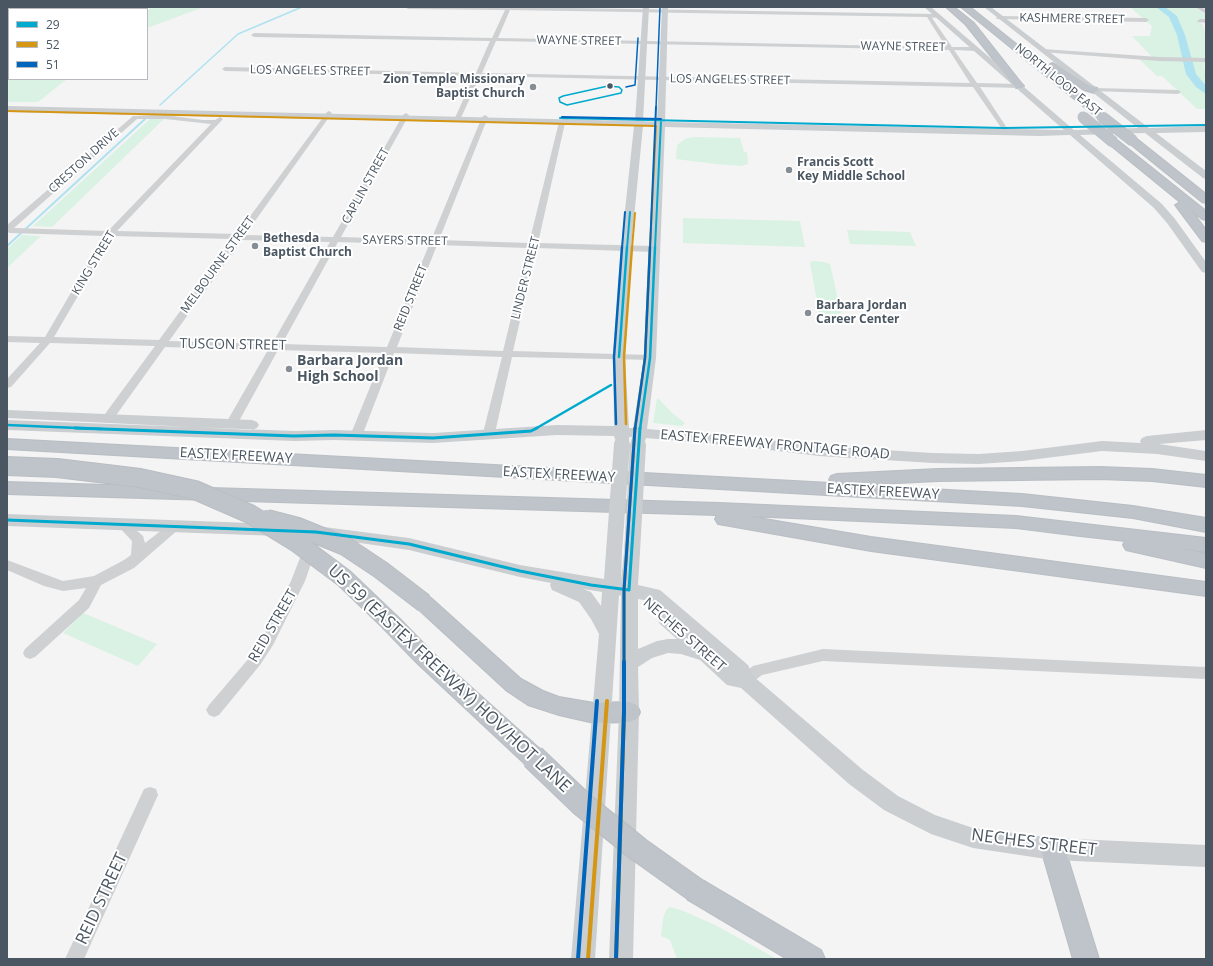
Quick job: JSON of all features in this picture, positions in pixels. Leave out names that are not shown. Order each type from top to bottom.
[{"type":"highway","name":"NORTH LOOP EAST","points":[[950,7],[1004,52]]},
{"type":"highway","name":"NORTH LOOP EAST","points":[[965,7],[1206,200]]},
{"type":"highway","points":[[983,22],[1087,88],[1094,90]]},
{"type":"highway","points":[[970,24],[1019,86]]},
{"type":"highway","name":"NORTH LOOP EAST","points":[[1074,109],[1206,217]]},
{"type":"highway","points":[[1152,174],[1175,199],[1206,238]]},
{"type":"highway","points":[[1177,177],[1206,196]]},
{"type":"highway","name":"EASTEX FREEWAY","points":[[7,444],[1022,500],[1133,512],[1206,526]]},
{"type":"highway","name":"US 59 (EASTEX FREEWAY) HOV/HOT LANE","points":[[7,466],[57,468],[140,478],[195,490],[250,514],[297,543],[344,578],[425,658],[582,804],[638,849],[697,892],[812,959]]},
{"type":"highway","points":[[736,485],[938,475],[1152,474],[1206,481]]},
{"type":"highway","name":"EASTEX FREEWAY","points":[[8,488],[882,515],[1016,522],[1106,531],[1206,545]]},
{"type":"highway","points":[[585,506],[734,520],[871,544],[1206,589]]},
{"type":"highway","points":[[1133,512],[1206,515]]},
{"type":"highway","points":[[250,514],[298,527],[345,546],[381,570],[424,603],[463,636],[514,685],[536,698],[559,706],[583,711],[629,712]]},
{"type":"highway","points":[[1016,522],[1206,561]]},
{"type":"highway","points":[[1053,848],[1086,959]]},
{"type":"main road","points":[[927,7],[933,16],[976,49],[1158,206],[1171,221],[1206,270]]},
{"type":"main road","points":[[987,7],[999,18],[1206,176]]},
{"type":"main road","points":[[583,959],[622,438],[619,357],[626,248],[639,122],[646,9]]},
{"type":"main road","points":[[621,959],[629,712],[630,590],[638,439],[650,358],[665,9]]},
{"type":"main road","points":[[7,106],[484,119],[1070,130]]},
{"type":"main road","points":[[7,109],[128,110],[224,114],[327,115]]},
{"type":"main road","points":[[1057,119],[1081,122],[1118,121],[1129,116]]},
{"type":"main road","points":[[1129,116],[1148,123],[1206,125]]},
{"type":"main road","points":[[1145,128],[1176,125]]},
{"type":"main road","points":[[868,127],[950,131],[1145,128],[1206,129]]},
{"type":"main road","points":[[950,131],[996,130],[1004,128]]},
{"type":"main road","points":[[1087,145],[1088,141],[1091,139],[1104,136],[1141,136],[1158,138]]},
{"type":"main road","points":[[7,414],[232,423],[298,429],[334,435]]},
{"type":"main road","name":"EASTEX FREEWAY FRONTAGE ROAD","points":[[7,425],[294,436],[334,435],[433,438],[489,433],[557,430],[622,438],[737,441],[819,451],[933,458],[979,459],[1022,456],[1102,446],[1157,449],[1206,456]]},
{"type":"main road","points":[[1102,446],[1206,435]]},
{"type":"main road","points":[[7,520],[316,532],[409,544],[520,571],[610,588],[630,590]]},
{"type":"main road","points":[[520,571],[585,597],[598,614],[607,634]]},
{"type":"main road","name":"NECHES STREET","points":[[630,590],[647,602],[734,678],[745,680],[856,777],[891,803],[931,824],[973,838],[1053,848],[1206,856]]},
{"type":"main road","name":"NECHES STREET","points":[[630,590],[654,595],[742,670],[745,680]]},
{"type":"main road","points":[[630,663],[657,648],[668,646],[681,647],[707,656]]},
{"type":"street","points":[[408,7],[665,9],[933,16],[951,48],[1004,128]]},
{"type":"street","points":[[1198,7],[1206,12]]},
{"type":"street","points":[[458,118],[508,8]]},
{"type":"street","name":"KASHMERE STREET","points":[[999,18],[1146,20]]},
{"type":"street","name":"WAYNE STREET","points":[[254,35],[976,49]]},
{"type":"street","points":[[1044,51],[1205,60]]},
{"type":"street","name":"LOS ANGELES STREET","points":[[225,70],[1019,86]]},
{"type":"street","points":[[1094,90],[1178,92]]},
{"type":"street","name":"KING STREET","points":[[7,385],[48,340],[110,233],[224,114]]},
{"type":"street","name":"MELBOURNE STREET","points":[[108,418],[160,344],[327,115]]},
{"type":"street","name":"CRESTON DRIVE","points":[[13,230],[9,228],[132,119],[139,116],[217,122]]},
{"type":"street","name":"CAPLIN STREET","points":[[232,423],[405,117]]},
{"type":"street","name":"REID STREET","points":[[356,436],[484,119]]},
{"type":"street","name":"LINDER STREET","points":[[489,433],[563,120]]},
{"type":"street","name":"SAYERS STREET","points":[[13,230],[655,249]]},
{"type":"street","name":"TUSCON STREET","points":[[7,339],[650,358]]},
{"type":"street","points":[[122,524],[138,539],[139,543],[137,556]]},
{"type":"street","points":[[7,565],[63,586],[96,581],[129,564],[175,526]]},
{"type":"street","name":"REID STREET","points":[[214,710],[255,661],[282,616],[298,581],[316,532]]},
{"type":"street","points":[[30,653],[84,604],[96,581]]},
{"type":"street","points":[[745,680],[758,670],[822,655],[1206,673]]},
{"type":"street","name":"REID STREET","points":[[74,959],[150,796]]},
{"type":"green space","points":[[151,7],[204,7],[148,28],[148,11]]},
{"type":"green space","points":[[1130,7],[1195,7],[1206,15],[1206,20],[1198,20],[1203,25],[1206,37],[1204,69],[1206,70],[1206,109],[1197,109],[1162,76],[1157,76],[1139,59],[1155,60],[1132,36],[1150,36],[1152,26]]},
{"type":"green space","points":[[7,67],[8,80],[66,80],[38,102],[7,102]]},
{"type":"green space","points":[[150,119],[164,119],[52,227],[33,226]]},
{"type":"green space","points":[[694,137],[740,138],[744,152],[747,152],[748,164],[741,166],[676,159],[677,145],[685,139]]},
{"type":"green space","points":[[683,218],[800,221],[805,247],[683,243]]},
{"type":"green space","points":[[847,230],[910,232],[916,246],[850,244]]},
{"type":"green space","points":[[22,235],[41,236],[7,268],[7,249]]},
{"type":"green space","points":[[812,261],[830,264],[841,313],[826,315],[819,312],[810,263]]},
{"type":"green space","points":[[658,398],[672,413],[685,423],[682,426],[653,423]]},
{"type":"green space","points":[[83,613],[157,644],[138,666],[63,633]]},
{"type":"green space","points":[[670,907],[681,910],[715,925],[777,959],[677,959],[670,940],[661,936],[663,919],[666,910]]},
{"type":"waterway","points":[[160,105],[238,34],[302,7]]},
{"type":"waterway","points":[[1160,7],[1173,16],[1181,35],[1191,74],[1199,85],[1206,91]]},
{"type":"waterway","points":[[7,246],[145,119]]},
{"type":"transit line","name":"51","points":[[616,959],[624,712],[624,590],[633,445],[645,358],[660,7]]},
{"type":"transit line","name":"51","points":[[626,87],[635,85],[638,38]]},
{"type":"transit line","name":"29","points":[[608,86],[619,87],[622,90],[621,93],[567,105],[560,102],[559,98],[563,96],[608,86]]},
{"type":"transit line","name":"52","points":[[7,111],[656,126],[645,358],[633,445],[624,590],[624,712],[616,959]]},
{"type":"transit line","name":"51","points":[[562,117],[661,119]]},
{"type":"transit line","name":"29","points":[[560,118],[1004,128],[1206,125]]},
{"type":"transit line","name":"29","points":[[7,520],[316,532],[409,544],[520,571],[591,585],[629,590],[638,445],[650,358],[661,121]]},
{"type":"transit line","name":"51","points":[[616,424],[614,357],[625,212]]},
{"type":"transit line","name":"29","points":[[619,357],[630,212]]},
{"type":"transit line","name":"52","points":[[626,424],[624,357],[635,213]]},
{"type":"transit line","name":"29","points":[[7,425],[294,436],[334,435],[433,438],[531,431],[611,385]]},
{"type":"transit line","name":"51","points":[[578,959],[597,701]]},
{"type":"transit line","name":"52","points":[[588,959],[607,701]]},
{"type":"place","name":"Zion Temple Missionary Baptist Church","points":[[533,87]]},
{"type":"place","name":"Francis Scott Key Middle School","points":[[789,170]]},
{"type":"place","name":"Bethesda Baptist Church","points":[[255,246]]},
{"type":"place","name":"Barbara Jordan Career Center","points":[[808,313]]},
{"type":"place","name":"Barbara Jordan High School","points":[[289,369]]}]
